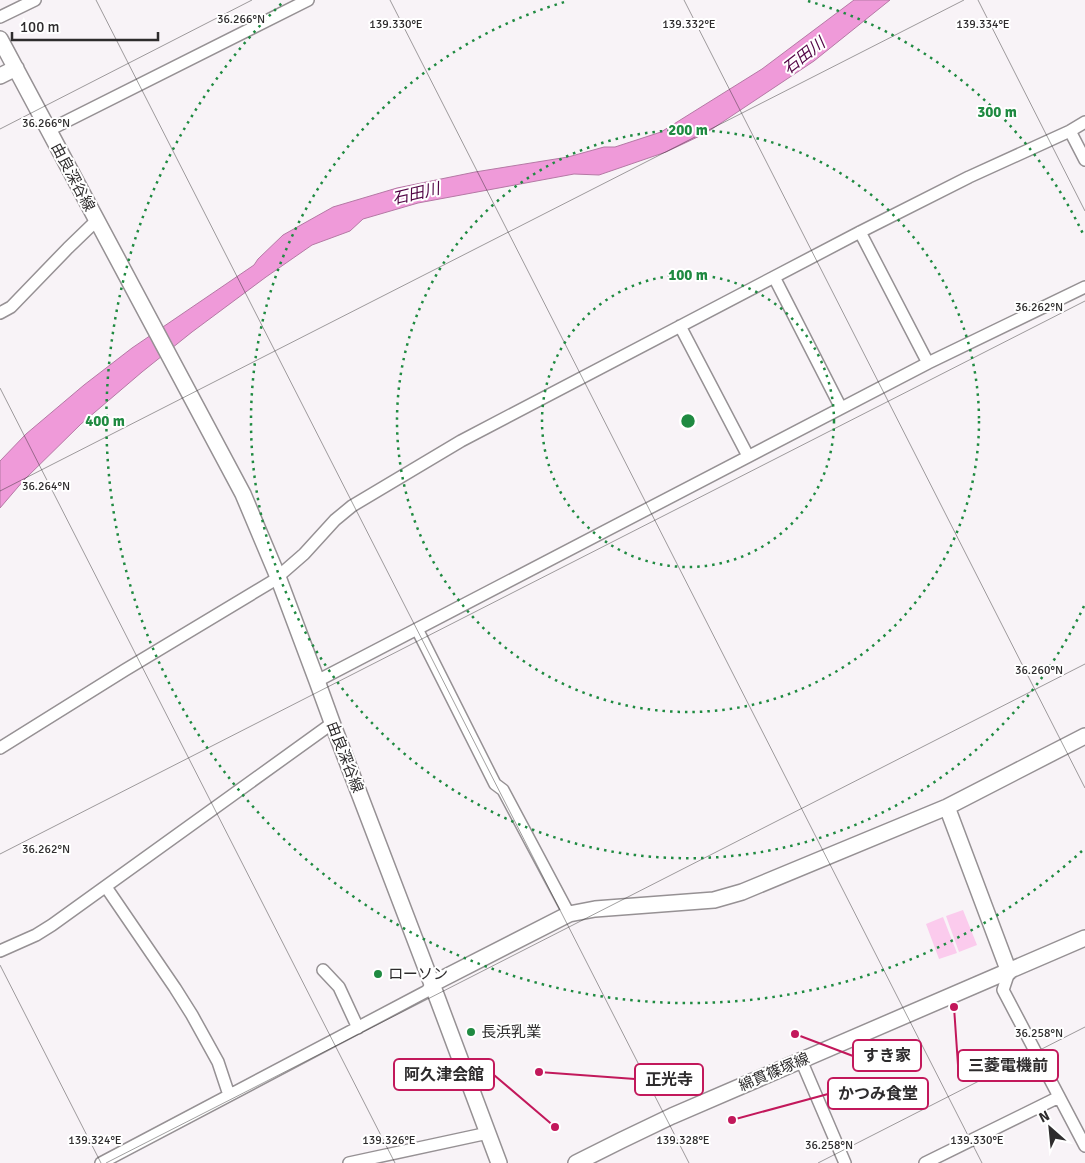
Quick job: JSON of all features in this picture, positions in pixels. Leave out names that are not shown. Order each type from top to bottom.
[{"type":"main road","name":"由良深谷線","points":[[0,39],[243,494],[318,680],[499,1163]]},
{"type":"main road","points":[[0,76],[16,68]]},
{"type":"main road","points":[[432,984],[569,914],[595,909],[714,900],[742,892],[947,807],[1085,736]]},
{"type":"main road","points":[[947,807],[1009,972]]},
{"type":"main road","name":"綿貫篠塚線","points":[[576,1163],[672,1116],[1085,938]]},
{"type":"street","points":[[0,17],[35,0]]},
{"type":"street","points":[[49,130],[308,0]]},
{"type":"street","points":[[0,748],[125,670],[273,582],[304,554],[335,520],[352,506],[461,441],[860,232],[969,177],[1070,131],[1085,122]]},
{"type":"street","points":[[1070,131],[1085,160]]},
{"type":"street","points":[[0,313],[11,307],[96,221]]},
{"type":"street","points":[[860,232],[928,363]]},
{"type":"street","points":[[774,277],[841,408]]},
{"type":"street","points":[[318,680],[928,363],[1085,287]]},
{"type":"street","points":[[680,326],[748,456]]},
{"type":"street","points":[[417,629],[495,784],[503,790],[569,914]]},
{"type":"street","points":[[0,951],[36,935],[333,724]]},
{"type":"street","points":[[106,887],[192,1015],[218,1062],[229,1095]]},
{"type":"street","points":[[324,970],[339,987],[358,1028]]},
{"type":"street","points":[[1009,972],[1003,990],[1085,1146]]},
{"type":"street","points":[[101,1163],[427,991],[432,984]]},
{"type":"street","points":[[801,1060],[845,1163]]},
{"type":"street","points":[[925,1163],[1059,1097]]},
{"type":"street","points":[[349,1163],[488,1133]]},
{"type":"shaded area","points":[[963,910],[977,945],[959,952],[946,916]]},
{"type":"shaded area","points":[[943,917],[957,953],[939,959],[926,924]]},
{"type":"water","name":"石田川","points":[[854,0],[890,0],[814,61],[706,133],[666,152],[599,175],[574,174],[418,203],[363,219],[350,231],[312,245],[192,332],[142,372],[81,424],[24,480],[0,508],[0,461],[26,434],[84,385],[132,348],[254,265],[283,235],[333,207],[397,188],[475,172],[568,157],[604,147],[615,147],[661,132],[762,69]]},
{"type":"place","name":"ローソン","points":[[378,974]]},
{"type":"place","name":"三菱電機前","points":[[954,1007]]},
{"type":"place","name":"長浜乳業","points":[[471,1032]]},
{"type":"place","name":"すき家","points":[[795,1034]]},
{"type":"place","name":"正光寺","points":[[539,1072]]},
{"type":"place","name":"かつみ食堂","points":[[732,1120]]},
{"type":"place","name":"阿久津会館","points":[[555,1127]]}]
